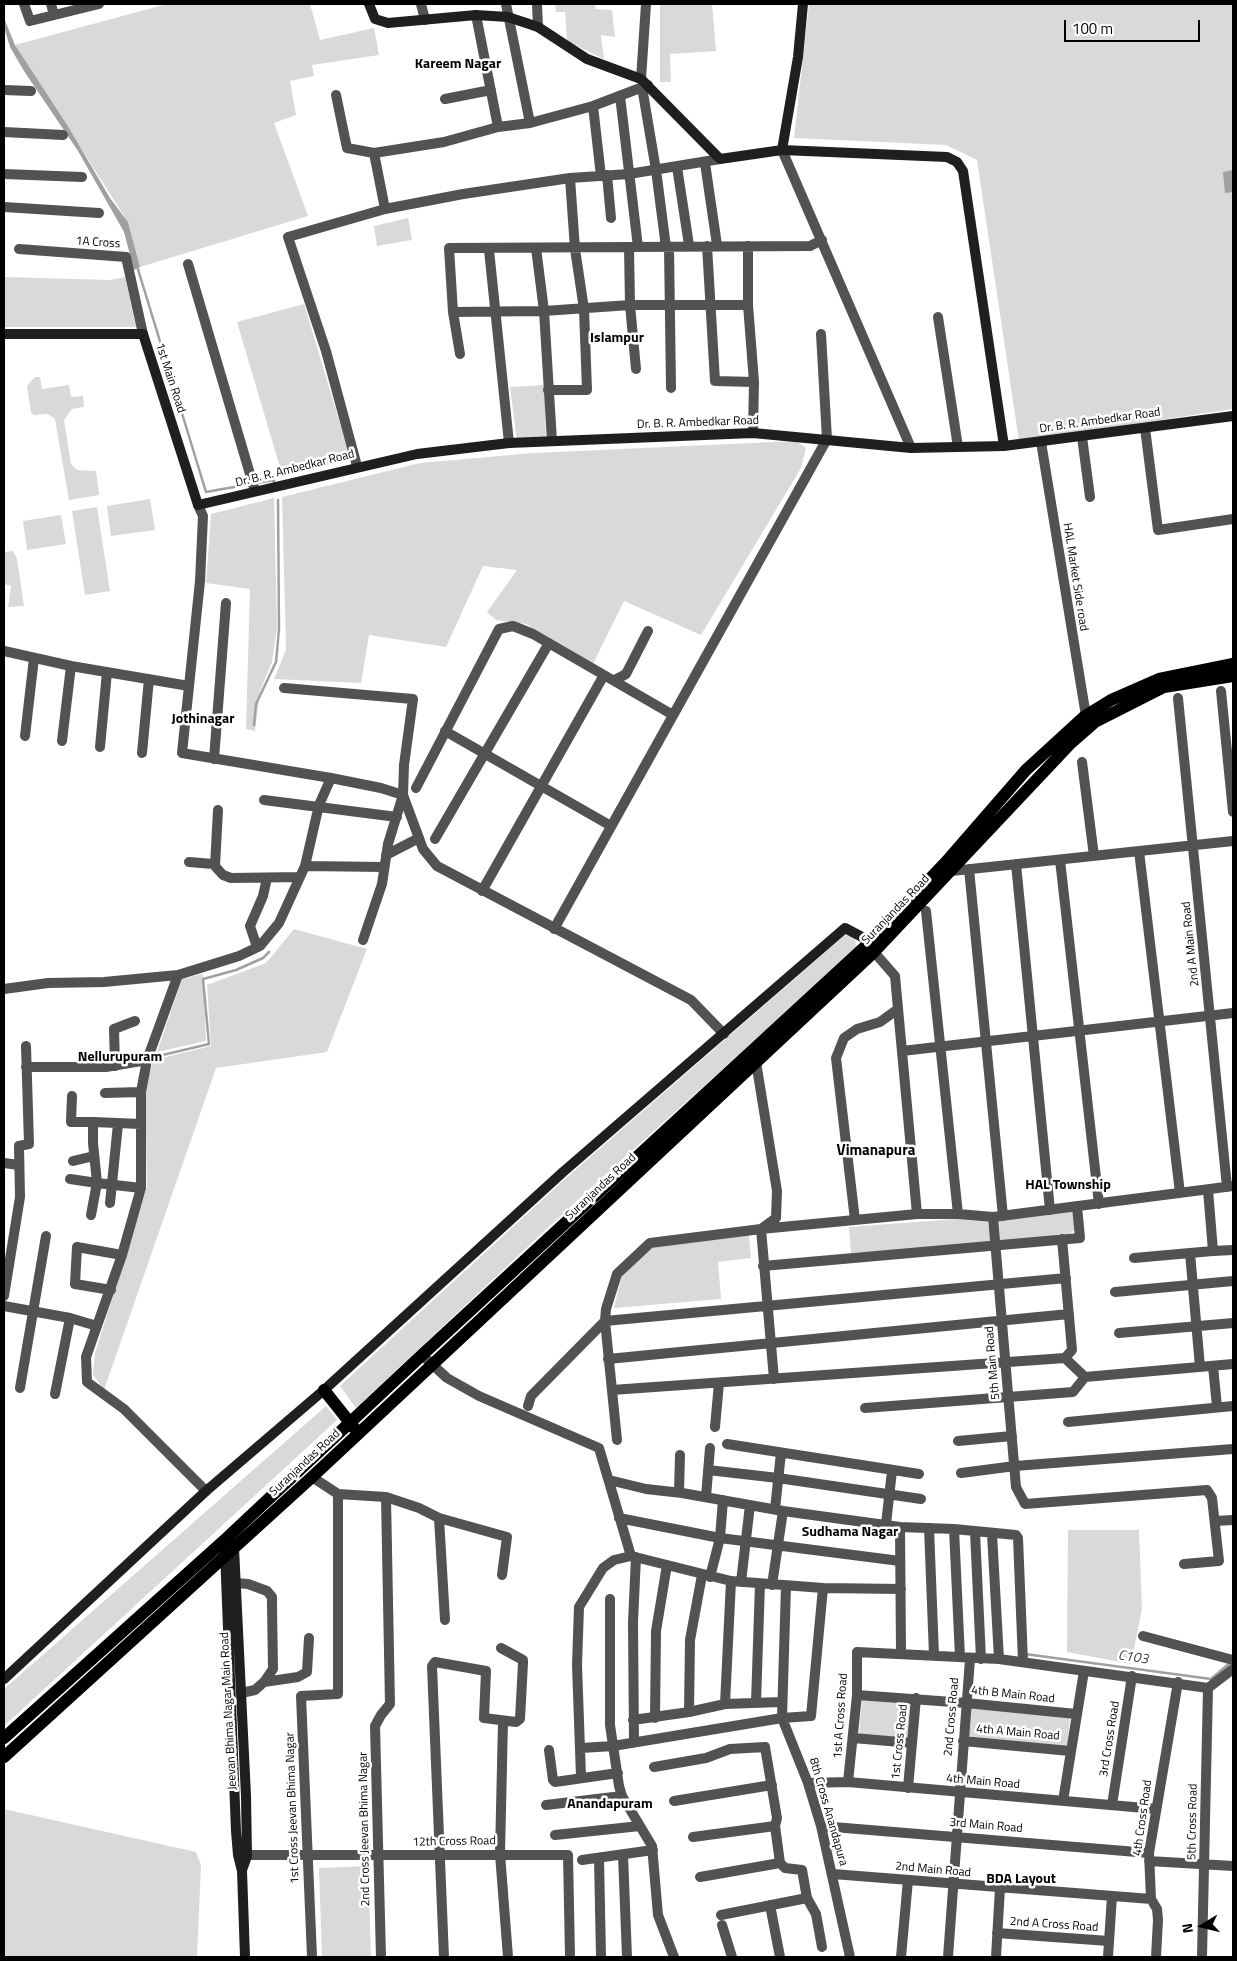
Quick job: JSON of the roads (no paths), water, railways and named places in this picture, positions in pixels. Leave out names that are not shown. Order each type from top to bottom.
[{"type":"main road","name":"Suranjandas Road","points":[[4,1757],[227,1546],[350,1422],[426,1360],[756,1062],[871,948],[949,866],[1026,770],[1087,722],[1111,700],[1159,678],[1233,664]]},
{"type":"main road","name":"Suranjandas Road","points":[[1087,722],[1164,688],[1233,676]]},
{"type":"main road","name":"Suranjandas Road","points":[[4,1738],[227,1546],[312,1477],[358,1433],[426,1360],[871,948]]},
{"type":"main road","points":[[324,1390],[358,1433]]},
{"type":"street","points":[[24,4],[30,21],[93,4]]},
{"type":"street","points":[[51,4],[54,15]]},
{"type":"street","points":[[369,4],[375,19],[388,23],[476,15],[508,17],[538,27],[586,59],[643,84],[720,159]]},
{"type":"street","points":[[421,4],[425,20]]},
{"type":"street","points":[[506,4],[530,123]]},
{"type":"street","points":[[537,4],[538,27]]},
{"type":"street","points":[[646,4],[643,84],[668,247],[671,388]]},
{"type":"street","points":[[803,4],[798,57],[782,150],[911,448]]},
{"type":"street","points":[[476,15],[498,127]]},
{"type":"street","points":[[336,95],[347,148],[374,153],[444,142],[498,127],[530,123],[593,106],[620,96],[643,84]]},
{"type":"street","points":[[4,90],[31,91]]},
{"type":"street","points":[[445,99],[490,90]]},
{"type":"street","points":[[620,96],[629,174],[633,247],[630,305],[636,369]]},
{"type":"street","points":[[593,106],[611,218]]},
{"type":"street","points":[[4,132],[63,135]]},
{"type":"street","points":[[357,466],[326,351],[288,236],[385,209],[463,194],[570,178],[629,174],[782,150],[947,157],[957,162],[963,171],[1004,446]]},
{"type":"street","points":[[374,153],[385,209]]},
{"type":"street","points":[[704,163],[712,245],[710,304],[715,381],[754,382]]},
{"type":"street","points":[[677,167],[689,245]]},
{"type":"street","points":[[4,174],[82,177]]},
{"type":"street","points":[[548,390],[587,390],[584,309],[575,249],[570,178]]},
{"type":"street","points":[[4,207],[99,213]]},
{"type":"street","points":[[460,354],[453,312],[449,248],[489,250],[689,245],[810,246],[822,240]]},
{"type":"street","points":[[748,246],[748,305],[754,382],[753,433]]},
{"type":"street","points":[[536,248],[544,311],[552,441]]},
{"type":"street","name":"1A Cross","points":[[19,249],[126,257],[143,334]]},
{"type":"street","points":[[489,250],[497,311],[509,443]]},
{"type":"street","points":[[188,264],[255,491]]},
{"type":"street","points":[[453,312],[544,311],[630,305],[748,305]]},
{"type":"street","points":[[938,317],[958,447]]},
{"type":"street","name":"1st Main Road","points":[[4,334],[143,334],[198,505]]},
{"type":"street","points":[[554,929],[827,439],[821,334]]},
{"type":"street","name":"Dr. B. R. Ambedkar Road","points":[[198,505],[357,466],[417,454],[509,443],[753,433],[911,448],[1004,446],[1233,416]]},
{"type":"street","points":[[1145,428],[1158,530],[1233,519]]},
{"type":"street","points":[[1082,437],[1090,497]]},
{"type":"street","name":"HAL Market Side road","points":[[1041,442],[1087,722]]},
{"type":"street","points":[[198,505],[203,516],[200,581],[182,753],[331,778],[381,788],[402,795],[423,849],[437,866],[691,1000],[724,1034]]},
{"type":"street","points":[[214,759],[226,602]]},
{"type":"street","points":[[416,788],[499,629],[513,626],[550,643],[673,715]]},
{"type":"street","points":[[615,680],[626,674],[648,631]]},
{"type":"street","points":[[435,839],[550,643]]},
{"type":"street","points":[[4,651],[71,666],[189,686]]},
{"type":"street","points":[[25,736],[34,658]]},
{"type":"street","points":[[62,741],[71,666]]},
{"type":"street","points":[[100,747],[108,672]]},
{"type":"street","points":[[482,891],[604,676]]},
{"type":"street","points":[[142,754],[148,679]]},
{"type":"street","points":[[284,688],[414,699],[404,765],[402,795],[386,855],[382,884],[363,940]]},
{"type":"street","points":[[1221,691],[1233,812]]},
{"type":"street","name":"2nd A Main Road","points":[[1178,698],[1210,1016],[1230,1186]]},
{"type":"street","points":[[445,731],[611,826]]},
{"type":"street","points":[[1082,762],[1094,856]]},
{"type":"street","points":[[4,990],[48,983],[104,982],[178,975],[239,956],[257,947],[278,923],[305,866],[319,805],[331,778]]},
{"type":"street","points":[[264,800],[319,805],[397,817]]},
{"type":"street","points":[[215,866],[218,810]]},
{"type":"street","points":[[386,855],[419,838]]},
{"type":"street","points":[[949,866],[969,870],[1233,841]]},
{"type":"street","points":[[1139,851],[1180,1193]]},
{"type":"street","points":[[1060,860],[1099,1204]]},
{"type":"street","points":[[189,862],[215,866],[227,877],[300,877]]},
{"type":"street","points":[[1016,864],[1050,1210]]},
{"type":"street","points":[[305,866],[384,867]]},
{"type":"street","name":"5th Main Road","points":[[969,870],[986,1041],[998,1216],[996,1245],[1016,1487],[1025,1504],[1207,1490],[1212,1498],[1215,1521]]},
{"type":"street","points":[[257,947],[250,926],[263,896],[267,878]]},
{"type":"street","points":[[926,911],[958,1214]]},
{"type":"street","points":[[4,1679],[206,1491],[324,1390],[563,1172],[845,928],[864,938],[895,976],[917,1214]]},
{"type":"street","points":[[178,975],[147,1060],[141,1092],[141,1188],[122,1255],[86,1358],[88,1382],[124,1409],[206,1491]]},
{"type":"street","points":[[855,1220],[836,1058],[844,1038],[858,1029],[880,1022],[898,1009]]},
{"type":"street","points":[[902,1051],[1233,1013]]},
{"type":"street","points":[[115,1066],[114,1029],[135,1021]]},
{"type":"street","points":[[4,1296],[20,1197],[19,1146],[29,1144],[26,1046]]},
{"type":"street","points":[[26,1067],[115,1066],[147,1060]]},
{"type":"street","points":[[756,1062],[772,1156],[777,1200],[776,1218],[761,1229]]},
{"type":"street","points":[[104,1093],[141,1092]]},
{"type":"street","points":[[72,1096],[71,1122],[141,1124]]},
{"type":"street","points":[[91,1215],[97,1183],[93,1122]]},
{"type":"street","points":[[110,1203],[118,1124]]},
{"type":"street","points":[[74,1161],[94,1156]]},
{"type":"street","points":[[4,1163],[19,1165]]},
{"type":"street","points":[[70,1179],[141,1188]]},
{"type":"street","points":[[617,1440],[608,1359],[606,1309],[617,1274],[650,1243],[761,1229],[917,1214],[998,1216],[1230,1186]]},
{"type":"street","points":[[1208,1190],[1213,1252]]},
{"type":"street","points":[[763,1266],[1080,1238],[1077,1206]]},
{"type":"street","points":[[761,1229],[766,1306],[774,1379]]},
{"type":"street","points":[[20,1388],[46,1236]]},
{"type":"street","points":[[612,1390],[1065,1358],[1072,1350],[1062,1239]]},
{"type":"street","points":[[110,1290],[74,1284],[77,1247],[122,1255]]},
{"type":"street","points":[[1134,1258],[1233,1250]]},
{"type":"street","points":[[1190,1254],[1200,1367]]},
{"type":"street","points":[[528,1406],[531,1396],[605,1321],[1066,1278]]},
{"type":"street","points":[[1115,1292],[1233,1281]]},
{"type":"street","points":[[4,1306],[70,1318],[97,1326]]},
{"type":"street","points":[[608,1359],[1069,1314]]},
{"type":"street","points":[[55,1394],[70,1318]]},
{"type":"street","points":[[1119,1333],[1233,1323]]},
{"type":"street","points":[[1065,1358],[1085,1377]]},
{"type":"street","points":[[426,1360],[447,1378],[479,1396],[599,1448],[619,1518],[634,1556],[634,1740]]},
{"type":"street","points":[[865,1408],[1073,1392],[1085,1377],[1233,1364]]},
{"type":"street","points":[[1213,1366],[1217,1408]]},
{"type":"street","points":[[715,1428],[719,1383]]},
{"type":"street","points":[[1068,1422],[1233,1406]]},
{"type":"street","points":[[958,1441],[1012,1436]]},
{"type":"street","points":[[726,1444],[919,1474]]},
{"type":"street","points":[[706,1497],[710,1448]]},
{"type":"street","points":[[961,1473],[1015,1466],[1233,1449]]},
{"type":"street","points":[[772,1585],[780,1544],[778,1478],[781,1453]]},
{"type":"street","points":[[679,1492],[680,1455]]},
{"type":"street","points":[[708,1470],[778,1478],[921,1499]]},
{"type":"street","points":[[886,1524],[892,1471]]},
{"type":"street","points":[[312,1477],[338,1494],[386,1497],[420,1508],[439,1518],[507,1537],[502,1575]]},
{"type":"street","points":[[609,1480],[646,1489],[679,1492],[779,1510],[900,1527],[954,1529],[1016,1535],[1018,1538],[1023,1662]]},
{"type":"street","name":"1st Cross Jeevan Bhima Nagar","points":[[312,1957],[306,1855],[301,1696],[338,1694],[338,1494]]},
{"type":"street","name":"2nd Cross Jeevan Bhima Nagar","points":[[380,1957],[375,1726],[380,1715],[390,1704],[386,1497]]},
{"type":"street","points":[[689,1712],[690,1640],[706,1576],[720,1538],[722,1500]]},
{"type":"street","points":[[725,1704],[736,1582],[746,1542],[750,1505]]},
{"type":"street","points":[[439,1518],[445,1620]]},
{"type":"street","points":[[619,1518],[746,1542],[780,1544],[900,1561]]},
{"type":"street","points":[[1184,1564],[1219,1561],[1215,1521],[1233,1520]]},
{"type":"street","points":[[900,1527],[901,1653],[999,1659],[1178,1682],[1208,1688],[1232,1663],[1144,1636]]},
{"type":"street","points":[[929,1528],[934,1655]]},
{"type":"street","name":"2nd Cross Road","points":[[948,1957],[966,1703],[965,1658],[954,1529]]},
{"type":"street","points":[[975,1532],[981,1659]]},
{"type":"street","points":[[992,1534],[999,1659]]},
{"type":"street","name":"Jeevan Bhima Nagar Main Road","points":[[227,1546],[236,1583],[241,1693],[242,1871],[245,1957]]},
{"type":"street","name":"Jeevan Bhima Nagar Main Road","points":[[227,1546],[242,1856]]},
{"type":"street","points":[[581,1777],[577,1665],[578,1607],[603,1568],[614,1560],[634,1556],[706,1576],[736,1582],[823,1588],[901,1589]]},
{"type":"street","points":[[655,1718],[656,1631],[667,1565]]},
{"type":"street","points":[[236,1583],[248,1584],[267,1591],[272,1598],[274,1665],[264,1682],[255,1690],[241,1693]]},
{"type":"street","points":[[756,1702],[760,1584]]},
{"type":"street","name":"8th Cross Anandapura","points":[[786,1586],[782,1718],[808,1783],[821,1826],[850,1957]]},
{"type":"street","points":[[581,1748],[613,1746],[634,1740],[782,1718],[811,1716],[823,1588]]},
{"type":"street","points":[[610,1599],[610,1725],[613,1746],[622,1796],[653,1850],[658,1915],[674,1957]]},
{"type":"street","points":[[264,1682],[298,1678],[307,1672],[309,1638]]},
{"type":"street","points":[[444,1957],[433,1663],[486,1671],[484,1718],[516,1722],[520,1719],[523,1660],[501,1648]]},
{"type":"street","name":"1st A Cross Road","points":[[848,1782],[857,1695],[857,1652],[901,1653]]},
{"type":"street","points":[[1063,1801],[1084,1670]]},
{"type":"street","name":"3rd Cross Road","points":[[1112,1805],[1132,1676]]},
{"type":"street","name":"4th Cross Road","points":[[1156,1957],[1158,1920],[1157,1909],[1151,1899],[1149,1857],[1178,1682]]},
{"type":"street","name":"5th Cross Road","points":[[1202,1957],[1208,1688]]},
{"type":"street","name":"4th B Main Road","points":[[857,1695],[916,1698],[1076,1714]]},
{"type":"street","name":"1st Cross Road","points":[[908,1788],[916,1698]]},
{"type":"street","points":[[633,1720],[655,1718],[725,1704],[781,1702]]},
{"type":"street","points":[[503,1721],[500,1854],[508,1957]]},
{"type":"street","points":[[853,1738],[912,1743]]},
{"type":"street","name":"4th A Main Road","points":[[963,1741],[1070,1751]]},
{"type":"street","points":[[654,1767],[706,1758],[730,1749],[765,1747],[777,1818],[775,1826],[780,1863],[785,1868],[802,1870],[807,1898],[816,1914],[822,1947]]},
{"type":"street","points":[[550,1750],[553,1780],[555,1782],[618,1773]]},
{"type":"street","name":"4th Main Road","points":[[808,1783],[848,1782],[1156,1809]]},
{"type":"street","points":[[674,1801],[772,1785]]},
{"type":"street","points":[[546,1806],[622,1796]]},
{"type":"street","points":[[555,1835],[640,1826]]},
{"type":"street","points":[[693,1837],[775,1826]]},
{"type":"street","name":"3rd Main Road","points":[[821,1826],[957,1836],[1205,1865],[1233,1866]]},
{"type":"street","points":[[582,1860],[653,1850]]},
{"type":"street","name":"12th Cross Road","points":[[242,1856],[568,1855],[570,1957]]},
{"type":"street","points":[[623,1855],[627,1957]]},
{"type":"street","points":[[599,1858],[601,1957]]},
{"type":"street","points":[[700,1877],[780,1863]]},
{"type":"street","name":"2nd Main Road","points":[[833,1874],[953,1885],[1151,1899]]},
{"type":"street","points":[[901,1957],[908,1880]]},
{"type":"street","points":[[996,1957],[1000,1888]]},
{"type":"street","points":[[1108,1957],[1112,1896]]},
{"type":"street","points":[[732,1957],[721,1920],[770,1905],[807,1898]]},
{"type":"street","points":[[770,1905],[780,1957]]},
{"type":"street","name":"2nd A Cross Road","points":[[997,1933],[1109,1941]]},
{"type":"waterway","points":[[137,266],[206,492],[251,484]]},
{"type":"waterway","points":[[257,483],[274,480],[274,484]]},
{"type":"waterway","points":[[254,725],[256,704],[276,662],[279,629],[278,500]]},
{"type":"waterway","points":[[154,1057],[209,1044],[203,979],[236,970],[263,958],[269,952]]},
{"type":"waterway","name":"C103","points":[[1025,1654],[1211,1679],[1231,1662]]},
{"type":"district","name":"Kareem Nagar","points":[[458,65]]},
{"type":"district","name":"Islampur","points":[[617,339]]},
{"type":"district","name":"Jothinagar","points":[[203,720]]},
{"type":"district","name":"Nellurupuram","points":[[120,1058]]},
{"type":"district","name":"Vimanapura","points":[[876,1151]]},
{"type":"district","name":"HAL Township","points":[[1068,1186]]},
{"type":"district","name":"Sudhama Nagar","points":[[850,1533]]},
{"type":"district","name":"Anandapuram","points":[[610,1805]]},
{"type":"district","name":"BDA Layout","points":[[1021,1880]]}]
